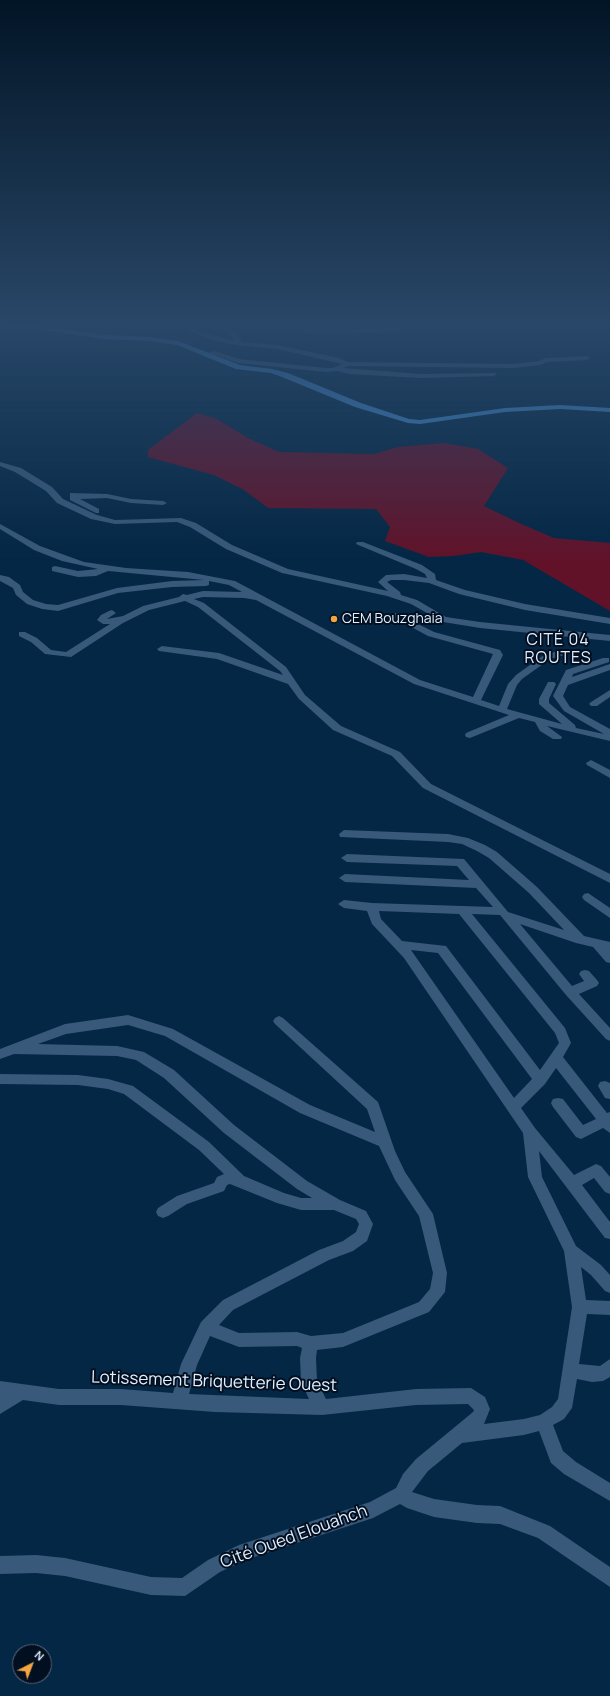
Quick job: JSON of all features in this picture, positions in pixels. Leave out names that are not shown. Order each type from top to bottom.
[{"type":"main road","points":[[353,403],[408,421],[420,422],[505,410],[560,406],[610,410]]},
{"type":"street","points":[[0,465],[10,466],[49,489],[60,501],[94,516],[118,522],[178,520],[193,525],[229,547],[285,571],[354,585],[402,598],[414,602],[443,619],[453,622],[610,638]]},
{"type":"street","points":[[118,522],[73,498],[73,495],[83,497],[107,496],[131,501],[163,503]]},
{"type":"street","points":[[0,526],[37,548],[65,559],[106,568],[188,575],[220,579],[232,583],[417,682],[475,702],[539,721],[556,721],[577,731],[610,738]]},
{"type":"street","points":[[360,544],[419,567],[432,576],[432,581]]},
{"type":"street","points":[[55,569],[78,574],[96,574],[106,568]]},
{"type":"street","points":[[402,598],[382,582],[389,577],[404,577],[432,581],[462,592],[525,607],[610,621]]},
{"type":"street","points":[[0,578],[6,579],[17,587],[18,591],[30,602],[46,607],[58,608],[117,591],[172,584],[212,584],[251,592]]},
{"type":"street","points":[[0,585],[18,591]]},
{"type":"street","points":[[22,634],[34,640],[48,652],[68,655],[146,608],[183,598],[203,594],[245,595],[268,602]]},
{"type":"street","points":[[183,598],[201,605],[282,669],[302,697],[337,728],[396,754],[427,786],[610,879]]},
{"type":"street","points":[[112,613],[102,620],[108,621],[134,614]]},
{"type":"street","points":[[395,616],[431,634],[497,652],[498,655],[475,702]]},
{"type":"street","points":[[162,649],[220,656],[292,682]]},
{"type":"street","points":[[502,710],[513,684],[519,676],[547,657],[565,652]]},
{"type":"street","points":[[608,664],[565,683],[560,689],[558,696],[563,705],[610,733]]},
{"type":"street","points":[[551,684],[544,699],[544,704],[556,721]]},
{"type":"street","points":[[594,704],[610,693]]},
{"type":"street","points":[[470,735],[517,714]]},
{"type":"street","points":[[539,721],[544,729],[557,737]]},
{"type":"street","points":[[591,763],[610,775]]},
{"type":"street","points":[[344,834],[448,838],[464,841],[481,848],[493,855],[534,890],[580,940]]},
{"type":"street","points":[[347,858],[460,862],[505,913],[570,992],[610,1036]]},
{"type":"street","points":[[345,878],[480,884]]},
{"type":"street","points":[[588,897],[610,914]]},
{"type":"street","points":[[344,904],[372,907],[505,913],[580,940],[610,946]]},
{"type":"street","points":[[372,907],[376,921],[408,955],[530,1132],[549,1153],[571,1184],[610,1233]]},
{"type":"street","points":[[462,910],[561,1031],[564,1043],[556,1058],[540,1080],[513,1107]]},
{"type":"street","points":[[596,944],[610,959]]},
{"type":"street","points":[[399,945],[442,949],[540,1080]]},
{"type":"street","points":[[570,992],[593,983],[585,974]]},
{"type":"street","points":[[0,1054],[65,1029],[128,1020],[169,1032],[304,1109],[385,1142]]},
{"type":"street","points":[[206,1327],[239,1340],[297,1338],[311,1343],[344,1340],[424,1307],[437,1292],[440,1274],[426,1214],[400,1176],[385,1142],[373,1106],[279,1021]]},
{"type":"street","points":[[14,1049],[117,1051],[139,1056],[170,1074],[229,1129],[296,1180],[335,1204],[361,1215],[366,1224],[362,1236],[348,1246],[324,1255],[228,1305],[206,1327],[189,1364],[179,1401]]},
{"type":"street","points":[[556,1058],[608,1122],[581,1133],[558,1102]]},
{"type":"street","points":[[0,1079],[78,1080],[108,1084],[128,1090],[204,1146],[240,1180]]},
{"type":"street","points":[[530,1132],[535,1177],[571,1251],[579,1312],[566,1402],[558,1413],[543,1422],[516,1429],[459,1435],[422,1465],[409,1480],[402,1494],[407,1500],[434,1508],[477,1514],[500,1515],[544,1532],[610,1578]]},
{"type":"street","points":[[571,1184],[596,1170],[610,1188]]},
{"type":"street","points":[[163,1212],[182,1200],[219,1187],[222,1182],[230,1178],[240,1180],[282,1199],[301,1204],[335,1204]]},
{"type":"street","points":[[571,1251],[596,1270],[610,1286]]},
{"type":"street","points":[[579,1312],[610,1308]]},
{"type":"street","points":[[311,1343],[308,1358],[309,1382],[322,1407]]},
{"type":"street","points":[[571,1370],[592,1374],[603,1373],[610,1367]]},
{"type":"street","name":"Lotissement Briquetterie Ouest","points":[[0,1389],[59,1397],[121,1397],[322,1407],[416,1397],[472,1396],[479,1403],[482,1409],[480,1417],[459,1435]]},
{"type":"street","points":[[0,1406],[22,1392]]},
{"type":"street","points":[[543,1422],[557,1457],[570,1468],[610,1493]]},
{"type":"street","name":"Cité Oued Elouahch","points":[[0,1565],[36,1564],[65,1567],[152,1586],[185,1587],[214,1566],[245,1551],[372,1509],[402,1494]]},
{"type":"shaded area","points":[[197,413],[217,419],[248,438],[279,452],[374,454],[398,447],[444,443],[478,449],[508,468],[484,506],[554,538],[610,543],[610,611],[523,560],[481,552],[454,556],[429,557],[385,541],[390,527],[376,509],[268,508],[244,490],[214,475],[148,457],[148,450]]},
{"type":"place","name":"CEM Bouzghaia","points":[[334,619]]},
{"type":"district","name":"CITÉ 04 ROUTES","points":[[558,650]]}]
